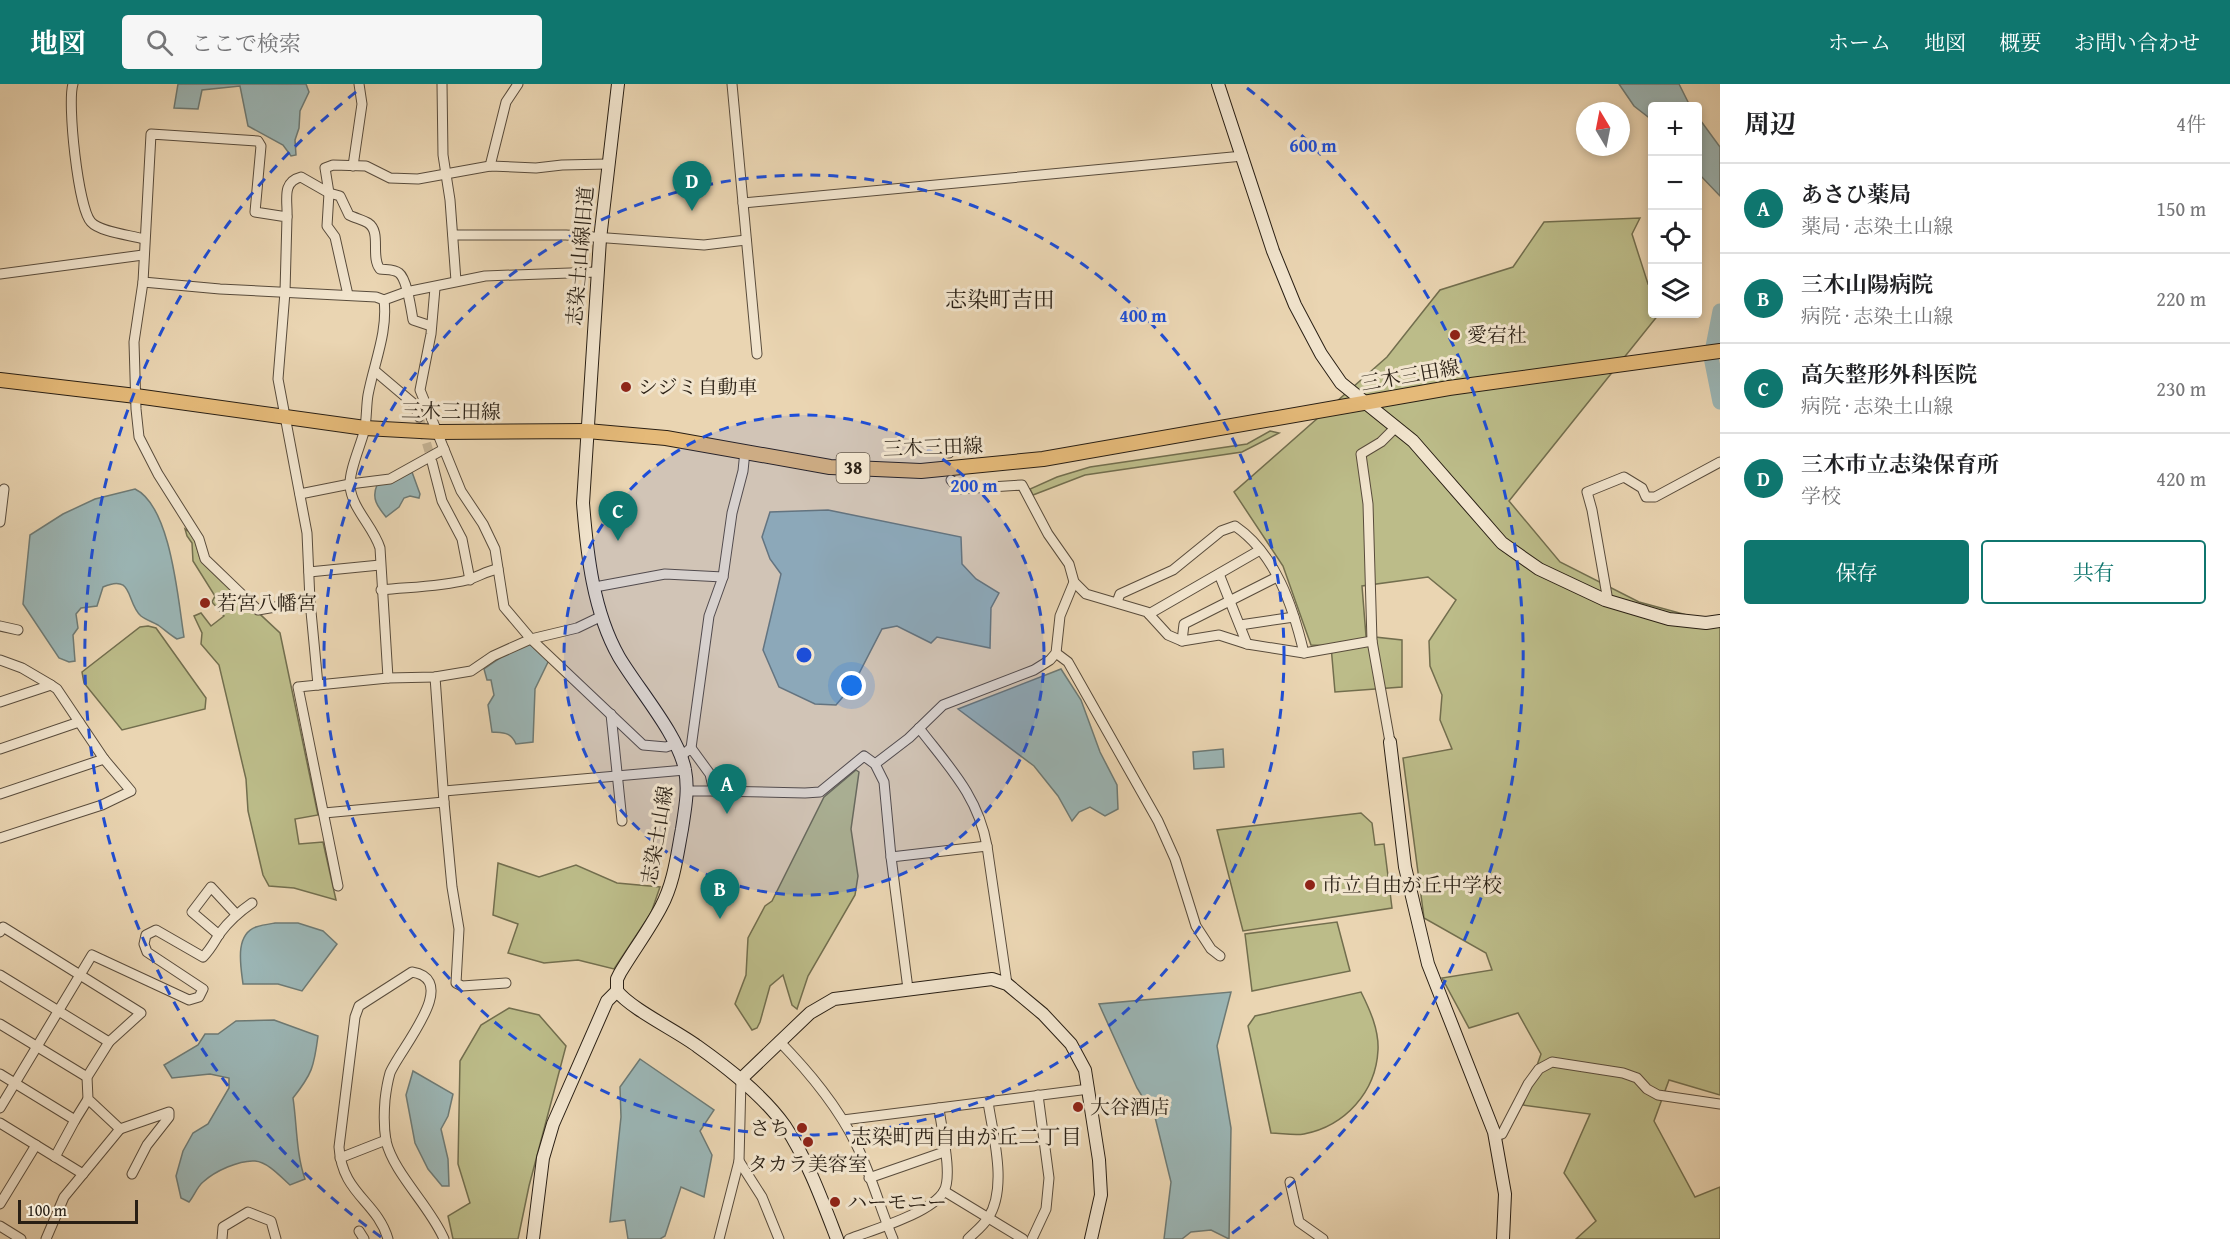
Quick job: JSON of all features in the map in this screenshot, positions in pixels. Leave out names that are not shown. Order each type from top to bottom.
[{"type":"main road","name":"三木三田線","points":[[0,380],[136,396],[365,429],[438,432],[587,431],[666,438],[830,467],[921,471],[1043,459],[1449,388],[1720,351]]},
{"type":"street","points":[[73,84],[72,123],[75,160],[84,211],[97,228],[144,239]]},
{"type":"street","points":[[353,166],[362,104],[359,84]]},
{"type":"street","points":[[442,84],[443,155],[456,281]]},
{"type":"street","points":[[490,166],[506,102],[518,84]]},
{"type":"street","name":"志染土山線旧道","points":[[587,431],[597,272],[618,84]]},
{"type":"street","points":[[732,84],[757,354]]},
{"type":"street","points":[[1218,84],[1273,251],[1295,305],[1341,383],[1413,441],[1502,543],[1539,569],[1608,601],[1670,619],[1706,623],[1720,621]]},
{"type":"street","points":[[287,217],[255,212],[261,146],[258,141],[151,134],[142,282],[134,342],[136,396],[139,436],[158,474],[199,539],[205,559],[258,610],[310,601]]},
{"type":"street","points":[[743,203],[1243,156]]},
{"type":"street","points":[[348,296],[335,237],[327,226],[329,193],[326,168],[333,165],[366,166],[390,178],[418,179],[490,166],[536,168],[608,164]]},
{"type":"street","points":[[318,685],[310,601],[307,533],[278,379],[285,292],[286,194],[289,185],[297,177],[329,193],[340,195],[349,215],[368,223],[375,239],[376,264],[380,269],[401,274],[405,282],[413,320],[432,326]]},
{"type":"street","points":[[453,235],[566,235],[704,245],[747,240]]},
{"type":"street","points":[[0,274],[142,255]]},
{"type":"street","points":[[142,282],[376,297],[384,300],[406,292],[435,288],[456,281],[485,276],[597,272]]},
{"type":"street","points":[[435,288],[432,326],[420,390],[461,491],[483,524],[495,549],[504,607],[531,639],[643,745],[682,749],[710,774],[714,791]]},
{"type":"street","points":[[384,300],[386,313],[383,334],[369,395],[365,429],[350,484],[353,499],[375,534],[380,548],[388,678]]},
{"type":"street","points":[[375,371],[414,404],[419,417]]},
{"type":"street","points":[[1395,428],[1381,442],[1361,454],[1368,504],[1372,641],[1390,742],[1405,867],[1428,964],[1495,1136],[1505,1194],[1503,1239]]},
{"type":"street","name":"志染土山線","points":[[533,1239],[543,1158],[553,1124],[607,1001],[617,991],[617,979],[668,892],[673,876],[687,791],[682,749],[619,656],[602,616],[588,556],[583,503],[587,431]]},
{"type":"street","points":[[300,494],[390,479],[444,449]]},
{"type":"street","points":[[682,749],[709,616],[723,577],[732,513],[743,471],[745,451]]},
{"type":"street","points":[[432,462],[442,501],[462,539],[470,579]]},
{"type":"street","points":[[1608,601],[1587,492],[1624,477],[1642,488],[1646,497],[1655,497],[1720,462]]},
{"type":"street","points":[[951,480],[959,489],[1022,485],[1048,534],[1069,564],[1074,582],[1086,594],[1149,614],[1168,635],[1182,641],[1219,635],[1247,644],[1304,653],[1372,641]]},
{"type":"street","points":[[0,517],[4,489]]},
{"type":"street","points":[[1116,602],[1120,594],[1173,570],[1221,531],[1235,526],[1246,534],[1260,550],[1277,577],[1294,616],[1304,653]]},
{"type":"street","points":[[1149,614],[1260,550]]},
{"type":"street","points":[[309,572],[380,565]]},
{"type":"street","points":[[381,590],[450,584],[470,579],[487,570],[498,569]]},
{"type":"street","points":[[595,587],[665,574],[723,577]]},
{"type":"street","points":[[1219,574],[1247,644]]},
{"type":"street","points":[[1182,641],[1184,624],[1277,577]]},
{"type":"street","points":[[875,764],[943,705],[1034,670],[1050,660],[1056,653],[1060,615],[1074,582]]},
{"type":"street","points":[[338,886],[298,687],[388,678],[435,677],[471,671],[493,656],[531,639],[577,628],[602,616]]},
{"type":"street","points":[[1240,625],[1294,616]]},
{"type":"street","points":[[0,626],[18,630]]},
{"type":"street","points":[[1056,653],[1068,662],[1158,821],[1175,859],[1196,926],[1212,949],[1220,956]]},
{"type":"street","points":[[0,660],[22,668],[57,689],[104,759],[131,791],[102,805],[0,838]]},
{"type":"street","points":[[435,677],[452,887],[459,929],[456,983],[462,986],[506,983]]},
{"type":"street","points":[[0,702],[51,685]]},
{"type":"street","points":[[611,714],[622,821]]},
{"type":"street","points":[[0,749],[79,722]]},
{"type":"street","points":[[919,728],[970,795],[984,830],[1007,984]]},
{"type":"street","points":[[687,791],[820,792],[864,756],[875,764],[884,782],[908,989]]},
{"type":"street","points":[[0,794],[104,759]]},
{"type":"street","points":[[444,791],[686,770]]},
{"type":"street","points":[[324,813],[444,802]]},
{"type":"street","points":[[891,857],[987,846]]},
{"type":"street","points":[[219,935],[192,912],[210,887],[236,914]]},
{"type":"street","points":[[0,1108],[92,956],[189,1000],[200,997],[203,989],[147,952],[144,944],[146,935],[156,930],[203,957],[212,949],[219,935],[236,914],[252,903]]},
{"type":"street","points":[[0,932],[3,927],[141,1013],[109,1042],[87,1077],[88,1099],[55,1157]]},
{"type":"street","points":[[387,1239],[380,1218],[357,1195],[346,1177],[340,1158],[355,1017],[359,1006],[412,972],[423,974],[430,981],[432,991],[423,1017],[390,1073],[385,1100],[386,1140],[393,1158],[444,1239]]},
{"type":"street","points":[[0,975],[109,1042]]},
{"type":"street","points":[[722,1236],[739,1161],[741,1079],[779,1041],[810,1013],[834,999],[992,979],[1007,984],[1042,1014],[1071,1044],[1085,1070],[1099,1160],[1101,1195],[1091,1239]]},
{"type":"street","points":[[617,991],[627,1001],[695,1044],[741,1079],[784,1125],[808,1166],[837,1239]]},
{"type":"street","points":[[0,1024],[87,1077]]},
{"type":"street","points":[[779,1041],[810,1074],[843,1120],[857,1146],[893,1239]]},
{"type":"street","points":[[1495,1136],[1502,1134],[1528,1084],[1539,1069],[1552,1062],[1623,1073],[1636,1078],[1647,1089],[1658,1095],[1720,1104]]},
{"type":"street","points":[[0,1074],[75,1120]]},
{"type":"street","points":[[843,1120],[1089,1089]]},
{"type":"street","points":[[1032,1239],[1046,1209],[1049,1178],[1038,1095]]},
{"type":"street","points":[[88,1099],[120,1129]]},
{"type":"street","points":[[968,1239],[988,1218],[996,1200],[999,1178],[988,1102]]},
{"type":"street","points":[[849,1239],[925,1209],[944,1191],[947,1174],[939,1108]]},
{"type":"street","points":[[46,1239],[64,1197],[120,1129],[169,1112],[169,1117],[154,1133],[132,1174]]},
{"type":"street","points":[[0,1123],[83,1174]]},
{"type":"street","points":[[340,1158],[386,1140]]},
{"type":"street","points":[[0,1204],[36,1145]]},
{"type":"street","points":[[869,1178],[944,1152]]},
{"type":"street","points":[[739,1161],[762,1197],[779,1239]]},
{"type":"street","points":[[1290,1182],[1299,1222],[1323,1239]]},
{"type":"street","points":[[944,1191],[1023,1239]]},
{"type":"street","points":[[222,1239],[223,1227],[248,1212],[271,1221],[276,1239]]},
{"type":"street","points":[[0,1226],[21,1239]]},
{"type":"green space","points":[[1640,218],[1632,234],[1648,284],[1648,318],[1656,318],[1509,501],[1560,562],[1639,602],[1720,624],[1720,1095],[1669,1080],[1654,1121],[1695,1197],[1720,1187],[1720,1239],[1576,1239],[1596,1221],[1564,1173],[1590,1114],[1523,1105],[1541,1054],[1518,1013],[1469,1028],[1442,978],[1492,970],[1486,953],[1424,918],[1403,758],[1452,749],[1440,720],[1442,695],[1430,666],[1429,641],[1456,600],[1428,577],[1362,586],[1366,636],[1402,640],[1402,687],[1335,692],[1331,646],[1311,645],[1283,566],[1234,492],[1387,357],[1440,290],[1513,267],[1544,222]]},
{"type":"green space","points":[[1270,431],[1279,433],[1242,452],[1085,475],[1033,495],[1030,489],[1057,477],[1090,467],[1247,444]]},
{"type":"green space","points":[[185,529],[193,534],[200,558],[280,633],[318,815],[295,819],[299,844],[323,842],[336,900],[294,888],[269,886],[263,875],[248,811],[246,779],[219,665],[201,644],[202,633],[194,616],[201,613],[211,626],[224,616],[212,602],[215,596],[193,561],[192,543]]},
{"type":"green space","points":[[140,627],[156,628],[206,698],[205,709],[122,730],[84,683],[82,672]]},
{"type":"green space","points":[[856,770],[859,772],[851,829],[858,876],[855,895],[808,976],[797,1009],[792,1005],[783,975],[770,986],[760,1022],[757,1028],[752,1030],[735,1004],[746,975],[748,938],[765,906],[772,901],[824,797]]},
{"type":"green space","points":[[1361,813],[1372,823],[1375,845],[1384,844],[1392,908],[1243,931],[1217,830]]},
{"type":"green space","points":[[498,863],[539,877],[576,865],[617,883],[660,887],[651,913],[614,969],[578,960],[544,963],[508,953],[518,924],[493,915]]},
{"type":"green space","points":[[1337,922],[1350,971],[1252,991],[1245,934]]},
{"type":"green space","points":[[1361,992],[1373,1020],[1378,1043],[1376,1065],[1365,1093],[1345,1115],[1319,1130],[1300,1135],[1271,1133],[1248,1026],[1255,1016]]},
{"type":"green space","points":[[509,1008],[539,1015],[566,1046],[529,1186],[518,1239],[453,1239],[448,1216],[470,1203],[458,1164],[460,1061],[481,1025]]},
{"type":"water","points":[[178,84],[306,84],[309,92],[300,111],[299,128],[295,140],[296,155],[291,156],[283,145],[248,126],[240,86],[202,90],[198,109],[174,108]]},
{"type":"water","points":[[1619,84],[1679,84],[1688,102],[1648,102],[1648,117],[1634,106]]},
{"type":"water","points":[[1702,122],[1720,147],[1720,196],[1702,177]]},
{"type":"water","points":[[412,472],[420,494],[419,498],[410,496],[404,498],[399,507],[386,517],[375,499],[377,485],[392,482]]},
{"type":"water","points":[[135,489],[147,499],[157,514],[165,534],[171,556],[184,637],[177,639],[158,625],[145,619],[136,610],[125,587],[113,584],[103,587],[97,606],[81,608],[76,614],[78,628],[73,635],[75,661],[69,662],[59,658],[23,604],[30,535],[63,514],[95,499]]},
{"type":"water","points":[[828,510],[961,537],[962,564],[976,579],[999,593],[991,608],[990,648],[937,637],[931,643],[897,626],[882,629],[853,685],[836,705],[815,704],[779,687],[763,650],[781,574],[770,559],[762,537],[770,512]]},
{"type":"water","points":[[532,644],[549,660],[535,689],[533,742],[516,744],[509,735],[492,732],[488,705],[494,695],[491,680],[487,680],[484,669],[503,656]]},
{"type":"water","points":[[1061,669],[1081,700],[1100,752],[1117,785],[1118,809],[1105,816],[1090,807],[1079,812],[1072,821],[1058,796],[1034,766],[958,709]]},
{"type":"water","points":[[1223,749],[1224,767],[1194,769],[1193,752]]},
{"type":"water","points":[[275,923],[298,923],[323,931],[337,944],[302,991],[278,984],[243,984],[240,952],[244,937],[256,927]]},
{"type":"water","points":[[1231,992],[1217,1046],[1231,1128],[1229,1239],[1211,1230],[1191,1232],[1182,1239],[1164,1239],[1171,1182],[1155,1117],[1137,1088],[1099,1004]]},
{"type":"water","points":[[274,1020],[318,1036],[311,1070],[293,1098],[298,1149],[305,1179],[290,1185],[265,1164],[255,1161],[242,1162],[208,1178],[199,1186],[189,1202],[181,1198],[176,1176],[183,1151],[193,1133],[208,1124],[229,1088],[229,1078],[210,1074],[172,1078],[164,1065],[198,1045],[205,1034],[218,1034],[236,1021]]},
{"type":"water","points":[[640,1059],[714,1110],[700,1131],[712,1155],[704,1197],[681,1187],[665,1236],[660,1239],[628,1239],[625,1220],[610,1222],[621,1117],[620,1087]]},
{"type":"water","points":[[413,1071],[453,1094],[448,1116],[441,1129],[448,1159],[449,1186],[442,1186],[428,1169],[415,1143],[406,1095]]},
{"type":"waterway","points":[[1720,311],[1711,357],[1720,402]]},
{"type":"tunnel","points":[[419,417],[432,462]]},
{"type":"place","name":"三木市立志染保育所","points":[[692,211]]},
{"type":"place","name":"愛宕社","points":[[1455,335]]},
{"type":"place","name":"シジミ自動車","points":[[626,387]]},
{"type":"place","name":"高矢整形外科医院","points":[[618,541]]},
{"type":"place","name":"若宮八幡宮","points":[[205,603]]},
{"type":"place","name":"あさひ薬局","points":[[727,814]]},
{"type":"place","name":"市立自由が丘中学校","points":[[1310,885]]},
{"type":"place","name":"三木山陽病院","points":[[720,919]]},
{"type":"place","name":"大谷酒店","points":[[1078,1107]]},
{"type":"place","name":"さち","points":[[802,1128]]},
{"type":"place","name":"タカラ美容室","points":[[808,1142]]},
{"type":"place","name":"ハーモニー","points":[[835,1202]]},
{"type":"district","name":"志染町吉田","points":[[1000,299]]},
{"type":"district","name":"志染町西自由が丘二丁目","points":[[966,1137]]}]
